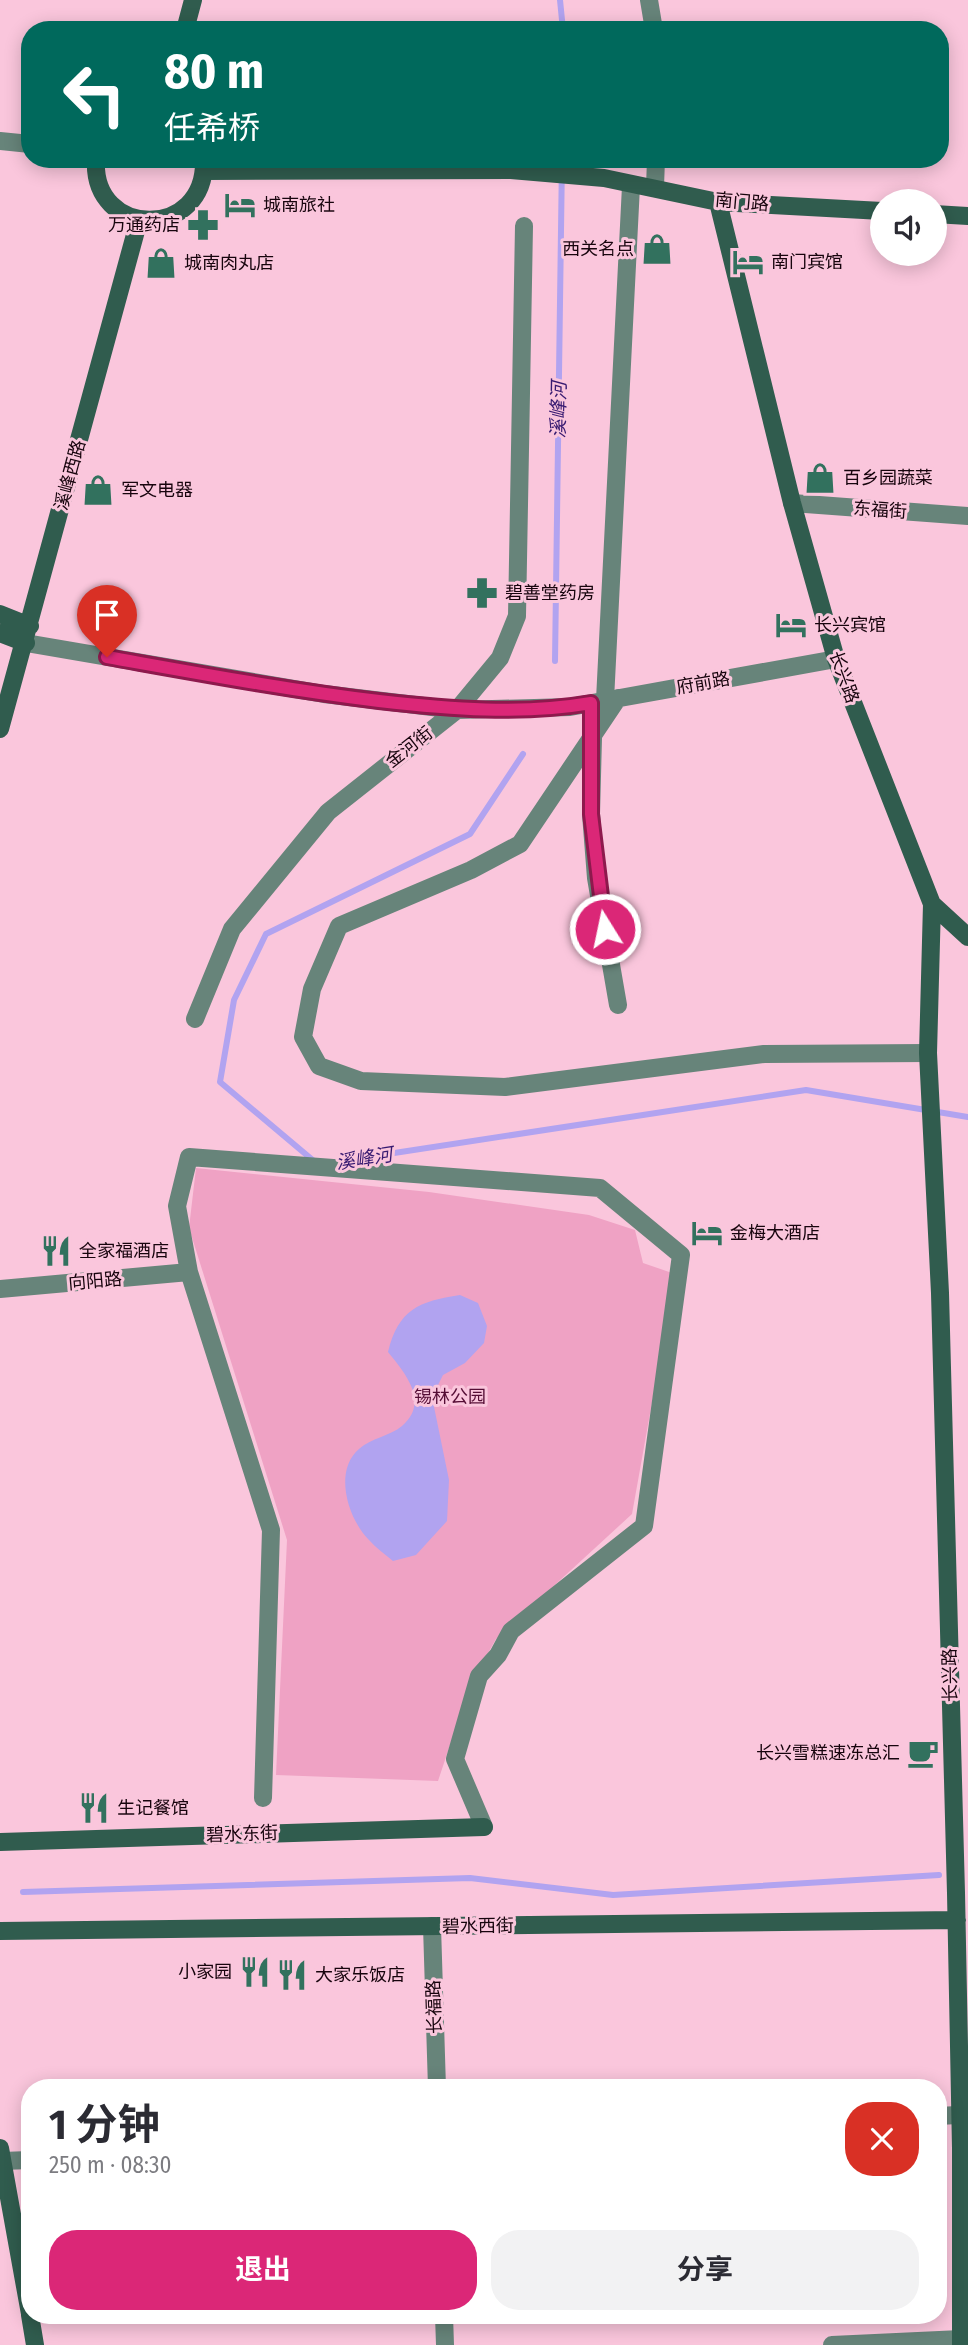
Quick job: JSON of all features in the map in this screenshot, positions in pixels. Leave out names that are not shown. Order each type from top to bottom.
[{"type":"street","points":[[187,21],[193,0]]},
{"type":"street","points":[[649,0],[652,21]]},
{"type":"street","points":[[0,141],[21,143]]},
{"type":"street","points":[[96,168],[106,199],[126,215],[139,220],[165,219],[187,206],[196,196],[203,168]]},
{"type":"street","name":"南门路","points":[[388,168],[510,170],[604,178],[631,186],[655,187],[718,202],[870,210]]},
{"type":"street","points":[[655,187],[656,168]]},
{"type":"street","points":[[618,1005],[595,865],[591,814],[593,737],[604,700],[631,186]]},
{"type":"street","name":"长兴路","points":[[718,202],[792,503],[836,659],[932,904],[931,1131],[940,1293],[962,1894],[958,2115],[965,2148],[961,2342]]},
{"type":"street","points":[[947,215],[968,216]]},
{"type":"street","name":"溪峰西路","points":[[0,729],[139,220]]},
{"type":"street","name":"金河街","points":[[195,1019],[232,929],[328,812],[457,710],[500,658],[517,617],[524,226]]},
{"type":"street","name":"东福街","points":[[792,503],[968,516]]},
{"type":"street","points":[[0,614],[28,634]]},
{"type":"street","points":[[0,633],[28,634],[324,694],[457,710]]},
{"type":"street","name":"府前路","points":[[457,710],[570,707],[836,659]]},
{"type":"street","points":[[604,700],[593,737],[520,844],[471,870],[339,926],[312,989],[303,1037],[319,1066],[361,1081],[505,1087],[764,1054],[930,1061]]},
{"type":"street","points":[[932,904],[968,937]]},
{"type":"street","name":"碧水东街","points":[[0,1842],[484,1827],[455,1759],[479,1676],[498,1656],[511,1631],[644,1525],[681,1255],[600,1188],[189,1157],[177,1206],[189,1272]]},
{"type":"street","points":[[189,1272],[271,1530],[263,1798]]},
{"type":"street","name":"向阳路","points":[[0,1289],[189,1272]]},
{"type":"street","name":"碧水西街","points":[[0,1931],[432,1926],[960,1930]]},
{"type":"street","name":"长福路","points":[[432,1926],[437,2079]]},
{"type":"street","points":[[947,2116],[958,2115]]},
{"type":"street","points":[[21,2158],[1,2155],[21,2265]]},
{"type":"street","points":[[32,2324],[35,2345]]},
{"type":"street","points":[[444,2324],[445,2345]]},
{"type":"street","points":[[832,2345],[961,2342]]},
{"type":"green space","name":"锡林公园","points":[[196,1168],[429,1192],[589,1215],[635,1230],[643,1263],[675,1274],[632,1514],[496,1639],[470,1685],[438,1781],[276,1775],[287,1540],[189,1228]]},
{"type":"shaded area","points":[[460,1295],[478,1303],[487,1326],[484,1343],[465,1363],[443,1375],[432,1397],[449,1480],[447,1521],[416,1555],[393,1561],[369,1540],[355,1520],[346,1495],[347,1470],[351,1458],[359,1449],[402,1426],[414,1407],[412,1388],[388,1352],[398,1326],[412,1310],[422,1305]]},
{"type":"waterway","name":"溪峰河","points":[[560,0],[562,21]]},
{"type":"waterway","name":"溪峰河","points":[[555,661],[562,168]]},
{"type":"waterway","name":"溪峰河","points":[[315,1162],[220,1082],[234,1000],[266,934],[470,834],[523,754]]},
{"type":"waterway","name":"溪峰河","points":[[342,1161],[806,1090],[968,1117]]},
{"type":"waterway","points":[[23,1892],[470,1878],[613,1895],[939,1875]]},
{"type":"place","name":"城南旅社","points":[[240,205]]},
{"type":"place","name":"万通药店","points":[[203,225]]},
{"type":"place","name":"西关名点","points":[[657,249]]},
{"type":"place","name":"南门宾馆","points":[[748,262]]},
{"type":"place","name":"城南肉丸店","points":[[161,263]]},
{"type":"place","name":"百乡园蔬菜","points":[[820,478]]},
{"type":"place","name":"军文电器","points":[[98,490]]},
{"type":"place","name":"碧善堂药房","points":[[482,593]]},
{"type":"place","name":"长兴宾馆","points":[[791,625]]},
{"type":"place","name":"金梅大酒店","points":[[707,1233]]},
{"type":"place","name":"全家福酒店","points":[[56,1251]]},
{"type":"place","name":"长兴雪糕速冻总汇","points":[[923,1753]]},
{"type":"place","name":"生记餐馆","points":[[94,1808]]},
{"type":"place","name":"小家园","points":[[255,1972]]},
{"type":"place","name":"大家乐饭店","points":[[292,1975]]},
{"type":"route","points":[[107,657],[324,694],[457,710],[570,707],[591,703],[591,814],[596,878],[605,929]]}]
